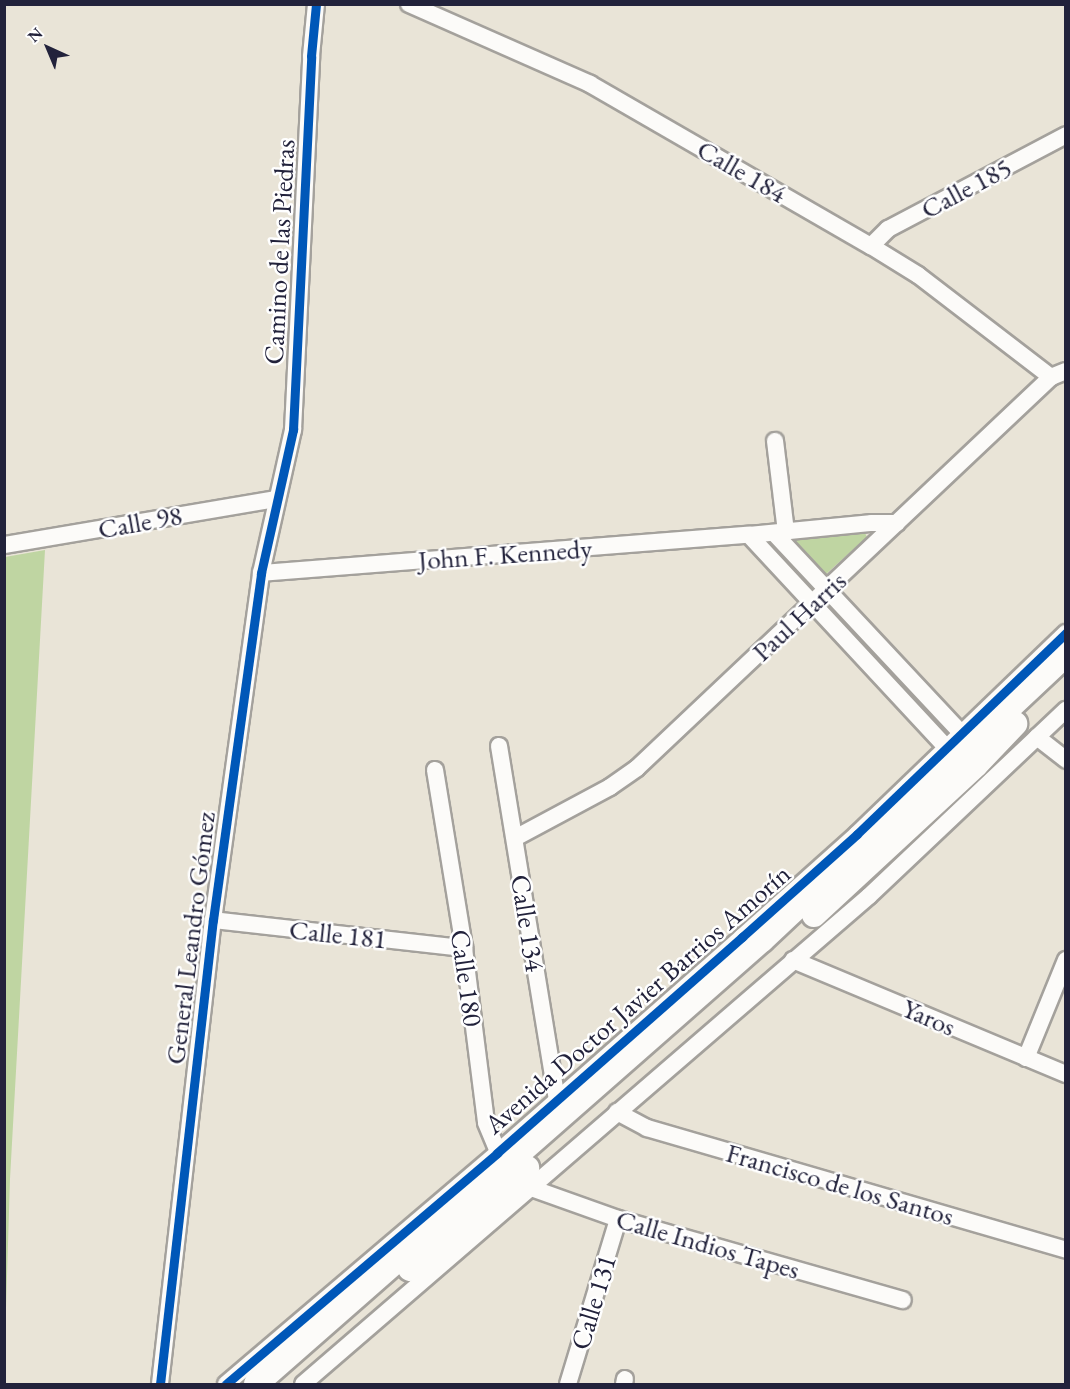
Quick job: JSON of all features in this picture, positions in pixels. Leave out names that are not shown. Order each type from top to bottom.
[{"type":"highway","name":"Avenida Doctor Javier Barrios Amorín","points":[[256,1384],[513,1171],[1065,655]]},
{"type":"highway","name":"Avenida Doctor Javier Barrios Amorín","points":[[962,749],[1065,674]]},
{"type":"highway","name":"Avenida Doctor Javier Barrios Amorín","points":[[280,1384],[410,1270],[467,1225],[513,1171]]},
{"type":"street","name":"Camino de las Piedras","points":[[276,499],[288,459],[296,397],[310,56],[316,4]]},
{"type":"street","name":"Calle 184","points":[[409,4],[590,84],[918,275],[1058,374]]},
{"type":"street","name":"Calle 185","points":[[871,246],[888,229],[1065,135]]},
{"type":"street","name":"Paul Harris","points":[[515,838],[610,787],[638,768],[1058,374]]},
{"type":"street","points":[[775,441],[780,532],[962,749]]},
{"type":"street","name":"Calle 98","points":[[4,545],[276,499]]},
{"type":"street","name":"General Leandro Gómez","points":[[160,1384],[213,920],[261,573],[276,499]]},
{"type":"street","name":"John F. Kennedy","points":[[261,573],[750,535],[872,523],[897,523]]},
{"type":"street","points":[[750,535],[812,603],[962,749]]},
{"type":"street","name":"Avenida Doctor Javier Barrios Amorín","points":[[303,1384],[513,1171],[557,1099],[839,850],[962,749],[1065,633]]},
{"type":"street","name":"Avenida Doctor Javier Barrios Amorín","points":[[226,1384],[513,1171],[617,1112],[869,896],[1065,710]]},
{"type":"street","points":[[1037,737],[1065,760]]},
{"type":"street","name":"Calle 134","points":[[499,746],[557,1099]]},
{"type":"street","name":"Calle 180","points":[[435,770],[464,948],[486,1123],[513,1171]]},
{"type":"street","name":"Calle 181","points":[[213,920],[464,948]]},
{"type":"street","name":"Yaros","points":[[793,960],[1065,1074]]},
{"type":"street","points":[[1026,1058],[1065,960]]},
{"type":"street","name":"Francisco de los Santos","points":[[617,1112],[647,1128],[1065,1250]]},
{"type":"street","name":"Calle Indios Tapes","points":[[513,1171],[618,1219],[903,1299]]},
{"type":"street","name":"Calle 131","points":[[568,1384],[618,1219]]},
{"type":"green space","points":[[863,529],[867,537],[825,575],[819,574],[793,545],[799,535]]},
{"type":"green space","points":[[45,550],[10,1179],[5,1341],[5,557]]},
{"type":"cycle path","points":[[160,1384],[213,920],[261,573],[293,430],[311,56],[316,4]]},
{"type":"cycle path","points":[[226,1384],[497,1153],[742,937],[857,834],[1066,633]]}]
